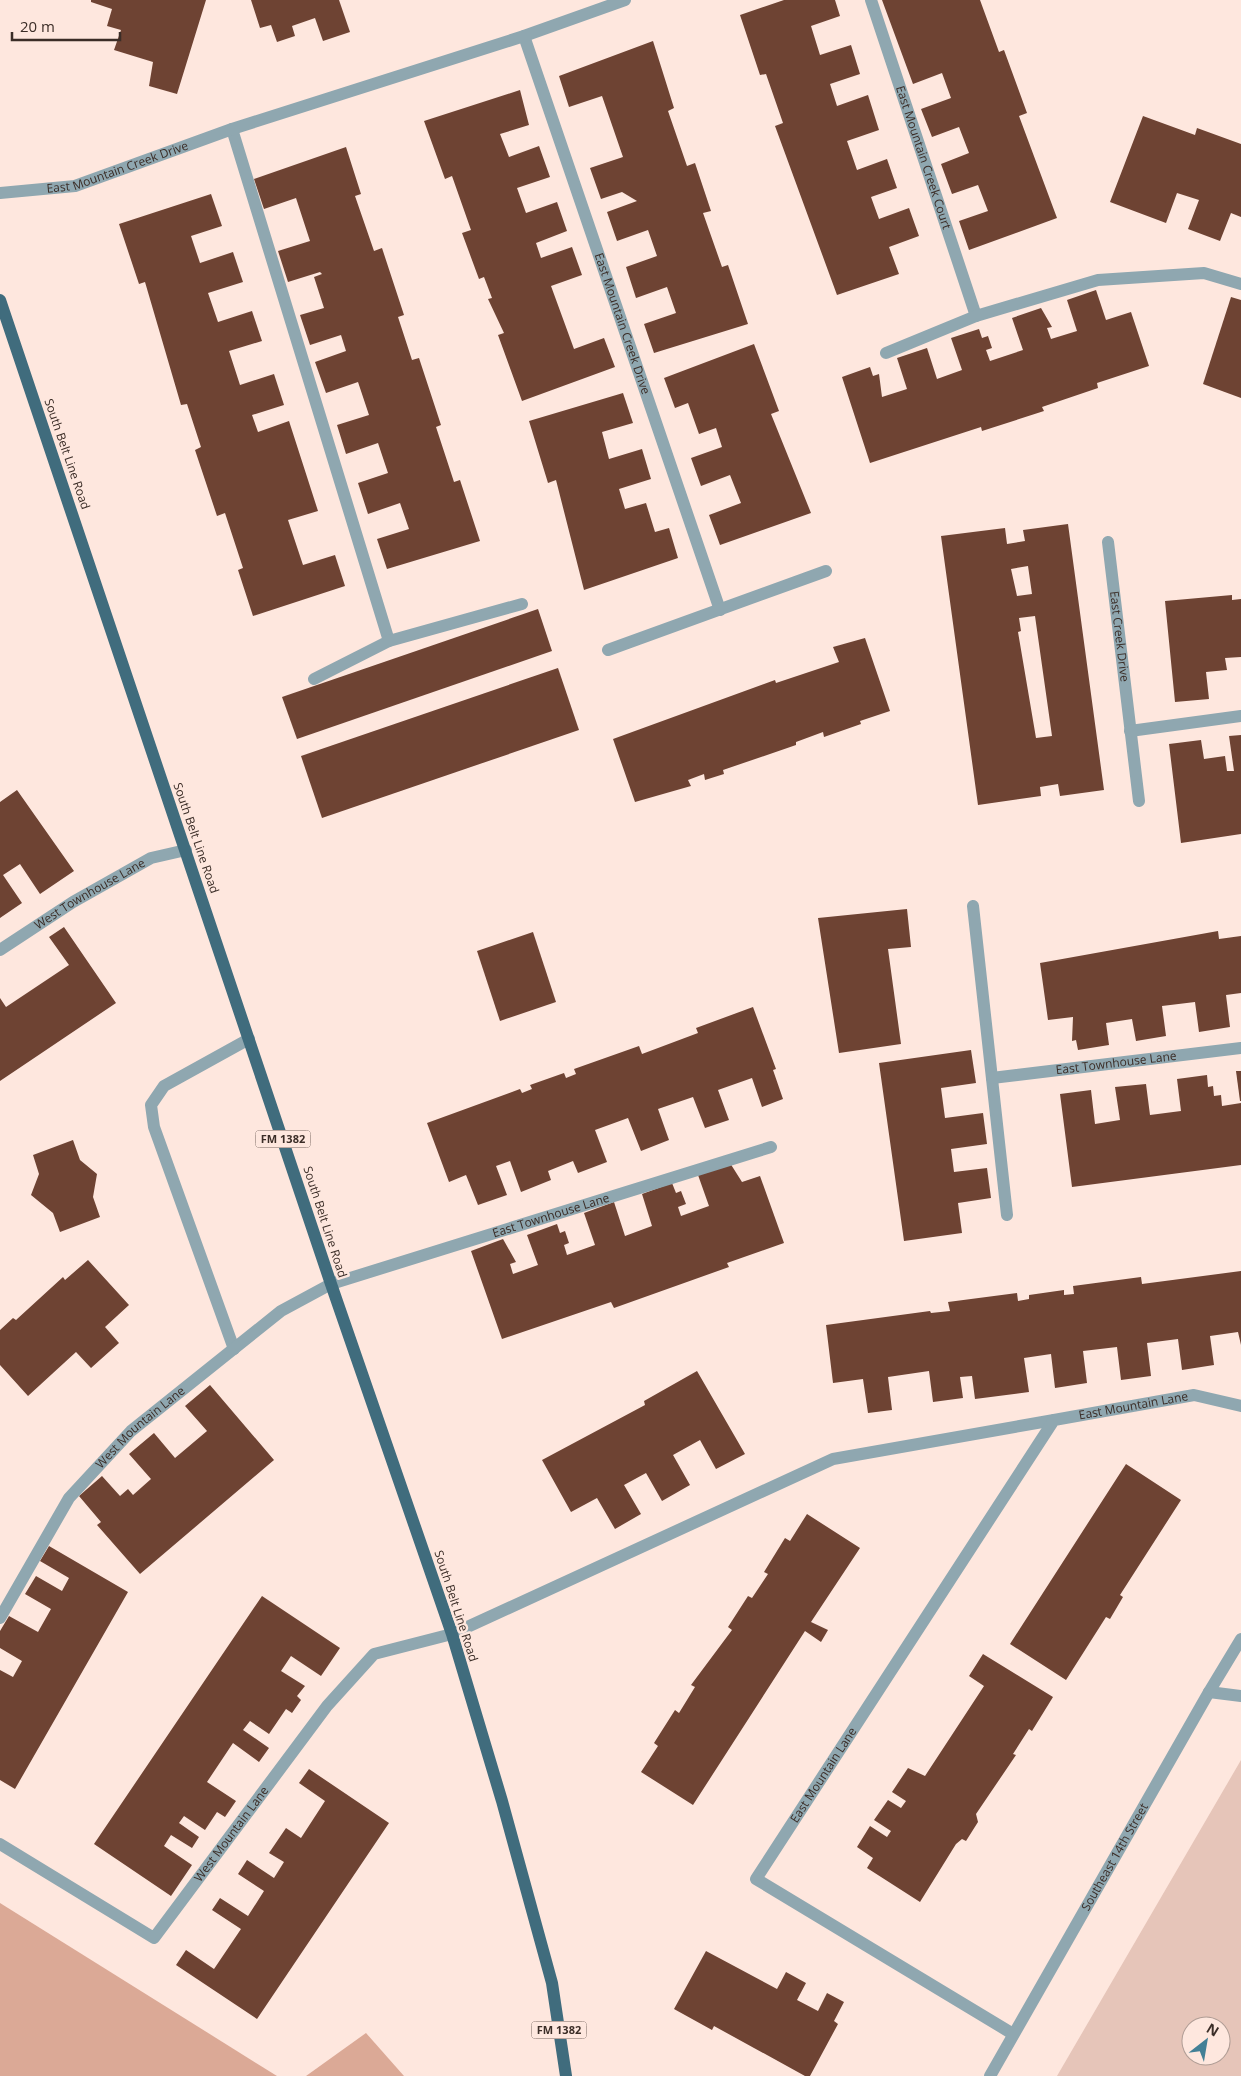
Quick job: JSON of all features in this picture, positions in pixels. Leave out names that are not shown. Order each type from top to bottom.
[{"type":"main road","name":"South Belt Line Road","points":[[0,300],[331,1284],[452,1634],[502,1801],[552,1983],[566,2076]]},
{"type":"street","name":"East Mountain Creek Drive","points":[[0,193],[75,186],[232,130],[524,36],[625,0]]},
{"type":"street","name":"East Mountain Creek Court","points":[[871,0],[976,316]]},
{"type":"street","name":"East Mountain Creek Drive","points":[[524,36],[720,610]]},
{"type":"street","points":[[232,130],[389,641]]},
{"type":"street","points":[[886,354],[976,316],[1098,280],[1204,273],[1241,284]]},
{"type":"street","name":"East Creek Drive","points":[[1108,542],[1139,801]]},
{"type":"street","points":[[608,650],[826,571]]},
{"type":"street","points":[[314,679],[389,641],[522,604]]},
{"type":"street","points":[[1130,731],[1241,716]]},
{"type":"street","name":"West Townhouse Lane","points":[[0,950],[73,902],[151,858],[186,850]]},
{"type":"street","points":[[973,906],[1007,1214]]},
{"type":"street","points":[[234,1349],[154,1127],[151,1105],[164,1086],[249,1039]]},
{"type":"street","name":"East Townhouse Lane","points":[[992,1078],[1241,1048]]},
{"type":"street","name":"East Townhouse Lane","points":[[331,1284],[771,1147]]},
{"type":"street","name":"West Mountain Lane","points":[[0,1618],[69,1498],[131,1431],[281,1311],[331,1284]]},
{"type":"street","name":"East Mountain Lane","points":[[452,1634],[833,1459],[1194,1395],[1241,1406]]},
{"type":"street","name":"East Mountain Lane","points":[[1013,2034],[756,1879],[1054,1420]]},
{"type":"street","name":"West Mountain Lane","points":[[0,1844],[154,1938],[327,1706],[374,1654],[452,1634]]},
{"type":"street","name":"Southeast 14th Street","points":[[990,2076],[1241,1639]]},
{"type":"street","points":[[1209,1692],[1241,1696]]},
{"type":"shaded area","points":[[1241,1760],[1241,2076],[1057,2076]]},
{"type":"shaded area","points":[[0,1903],[277,2076],[0,2076]]},
{"type":"shaded area","points":[[366,2033],[404,2076],[306,2076]]},
{"type":"building","points":[[91,0],[206,0],[177,94],[149,86],[153,62],[114,50],[121,30],[107,26],[112,9],[91,2]]},
{"type":"building","points":[[251,0],[339,0],[350,32],[323,41],[315,18],[292,26],[295,36],[277,42],[271,25],[260,28]]},
{"type":"building","points":[[784,0],[835,0],[840,16],[811,26],[820,55],[851,45],[860,74],[830,84],[837,106],[868,95],[879,130],[847,141],[857,170],[887,159],[897,188],[871,197],[879,219],[909,208],[919,236],[889,247],[899,274],[837,295],[775,126],[783,123],[766,74],[760,75],[740,15]]},
{"type":"building","points":[[882,0],[980,0],[999,52],[1004,50],[1027,113],[1019,116],[1057,218],[969,250],[959,221],[988,211],[978,185],[952,194],[941,164],[969,153],[959,127],[932,137],[921,109],[951,98],[942,73],[913,84]]},
{"type":"building","points":[[653,41],[674,108],[668,111],[687,166],[695,163],[711,211],[703,213],[722,267],[728,265],[748,324],[654,353],[644,324],[676,313],[667,287],[636,298],[626,267],[657,256],[648,230],[617,241],[607,212],[637,201],[622,192],[601,199],[590,168],[623,157],[602,96],[569,107],[559,76]]},
{"type":"building","points":[[520,90],[529,125],[500,134],[509,157],[539,146],[550,177],[517,188],[526,213],[557,202],[567,231],[536,243],[541,258],[572,247],[582,275],[551,286],[574,349],[604,338],[615,367],[522,401],[498,335],[504,333],[488,299],[492,298],[484,277],[479,279],[462,233],[471,230],[452,176],[445,179],[424,121]]},
{"type":"building","points":[[1143,116],[1195,135],[1197,128],[1241,144],[1241,217],[1231,213],[1220,241],[1188,229],[1199,200],[1177,193],[1166,223],[1110,202]]},
{"type":"building","points":[[346,147],[361,194],[355,196],[374,251],[382,248],[404,315],[398,317],[412,360],[419,358],[441,425],[436,427],[454,482],[460,480],[480,541],[387,569],[377,539],[409,529],[400,503],[368,514],[358,483],[388,473],[378,443],[346,454],[337,425],[369,415],[358,382],[326,393],[315,362],[346,351],[341,335],[310,345],[300,315],[324,308],[314,277],[322,274],[320,272],[288,282],[278,251],[310,241],[296,198],[264,209],[254,179]]},
{"type":"building","points":[[211,194],[222,226],[191,236],[200,263],[233,252],[243,282],[208,293],[218,322],[252,311],[262,341],[229,351],[240,385],[274,374],[284,405],[252,415],[258,432],[289,421],[318,511],[288,520],[303,565],[335,555],[345,586],[253,616],[238,570],[243,568],[225,513],[217,516],[195,450],[201,447],[187,404],[181,405],[145,282],[139,284],[119,224]]},
{"type":"building","points":[[1096,290],[1106,320],[1131,312],[1149,366],[1097,383],[1098,388],[1042,407],[1044,411],[982,431],[981,427],[870,463],[842,377],[870,367],[873,376],[879,374],[882,397],[907,389],[897,358],[927,348],[937,379],[962,370],[951,338],[979,329],[982,338],[988,336],[992,348],[986,350],[990,361],[1023,350],[1012,318],[1041,308],[1052,327],[1047,328],[1051,339],[1077,331],[1067,300]]},
{"type":"building","points":[[1231,297],[1241,300],[1241,398],[1203,384]]},
{"type":"building","points":[[754,344],[779,411],[771,414],[811,513],[720,545],[709,515],[741,503],[730,475],[701,486],[691,458],[722,447],[716,428],[699,434],[688,403],[675,408],[664,378]]},
{"type":"building","points":[[623,393],[633,423],[602,432],[609,459],[642,449],[651,479],[619,489],[625,509],[646,503],[655,532],[669,528],[678,558],[584,590],[556,480],[548,483],[529,421]]},
{"type":"building","points":[[1068,524],[1104,790],[1060,796],[1058,784],[1040,787],[1041,796],[978,805],[941,536],[1005,528],[1007,544],[1025,541],[1023,530]],"holes":[[[1028,566],[1032,594],[1017,596],[1011,569]],[[1035,616],[1052,736],[1036,738],[1018,632],[1021,631],[1019,618]]]},
{"type":"building","points":[[1232,595],[1232,600],[1241,599],[1241,657],[1225,658],[1227,670],[1206,672],[1209,699],[1175,702],[1165,601]]},
{"type":"building","points":[[538,609],[552,651],[297,739],[282,697]]},
{"type":"building","points":[[865,638],[890,711],[860,721],[861,724],[824,737],[823,732],[796,742],[796,745],[723,770],[724,774],[705,780],[704,774],[688,780],[691,786],[635,802],[613,739],[775,680],[776,683],[839,662],[833,647]]},
{"type":"building","points":[[558,668],[579,730],[322,818],[301,756]]},
{"type":"building","points":[[1241,735],[1241,834],[1181,843],[1169,744],[1201,740],[1204,759],[1225,756],[1227,771],[1234,771],[1229,736]]},
{"type":"building","points":[[17,790],[74,871],[40,894],[20,864],[3,875],[22,903],[0,918],[0,802]]},
{"type":"building","points":[[907,909],[911,947],[888,949],[901,1044],[839,1053],[818,918]]},
{"type":"building","points":[[64,927],[116,1003],[0,1081],[0,998],[6,1007],[69,965],[49,937]]},
{"type":"building","points":[[1218,931],[1219,939],[1241,936],[1241,993],[1226,995],[1230,1027],[1199,1032],[1195,1002],[1162,1006],[1166,1036],[1136,1041],[1132,1019],[1106,1023],[1109,1045],[1078,1050],[1076,1040],[1072,1041],[1073,1017],[1048,1020],[1040,963]]},
{"type":"building","points":[[533,932],[556,1002],[500,1021],[477,951]]},
{"type":"building","points":[[753,1007],[776,1069],[773,1070],[783,1099],[762,1107],[752,1078],[718,1090],[729,1120],[705,1128],[693,1097],[658,1109],[669,1140],[641,1151],[628,1118],[595,1130],[607,1162],[578,1173],[573,1161],[548,1171],[551,1180],[521,1192],[510,1161],[496,1166],[507,1195],[478,1205],[466,1175],[449,1182],[427,1123],[520,1089],[522,1093],[532,1089],[530,1085],[564,1073],[566,1078],[576,1074],[574,1069],[639,1046],[642,1054],[698,1033],[696,1028]]},
{"type":"building","points":[[971,1050],[976,1083],[941,1088],[945,1118],[983,1113],[987,1144],[951,1149],[954,1172],[987,1168],[991,1198],[958,1203],[962,1233],[904,1241],[879,1063]]},
{"type":"building","points":[[1236,1071],[1241,1071],[1241,1101],[1240,1101]]},
{"type":"building","points":[[1207,1075],[1208,1087],[1213,1086],[1214,1096],[1221,1095],[1222,1106],[1241,1103],[1241,1165],[1072,1187],[1060,1094],[1091,1090],[1095,1124],[1120,1120],[1115,1087],[1146,1084],[1150,1115],[1181,1111],[1177,1079]]},
{"type":"building","points":[[73,1140],[80,1160],[97,1174],[93,1197],[100,1217],[60,1232],[53,1213],[31,1195],[39,1174],[33,1155]]},
{"type":"building","points":[[730,1163],[742,1182],[760,1176],[784,1243],[727,1263],[729,1267],[614,1308],[611,1302],[502,1339],[471,1251],[503,1239],[516,1262],[510,1264],[513,1274],[538,1265],[527,1235],[557,1224],[560,1233],[565,1231],[569,1243],[564,1245],[567,1255],[595,1245],[584,1213],[614,1202],[625,1236],[652,1226],[642,1194],[672,1183],[676,1193],[681,1191],[686,1204],[678,1207],[681,1216],[709,1206],[698,1175]]},
{"type":"building","points":[[88,1260],[129,1305],[105,1327],[119,1343],[91,1368],[76,1352],[28,1396],[0,1365],[0,1330],[13,1318],[16,1320],[63,1277],[65,1280]]},
{"type":"building","points":[[1241,1271],[1241,1345],[1238,1332],[1210,1336],[1214,1365],[1182,1370],[1178,1339],[1147,1343],[1151,1376],[1121,1380],[1117,1347],[1083,1351],[1087,1383],[1055,1388],[1051,1354],[1024,1358],[1029,1392],[975,1399],[972,1376],[960,1377],[963,1398],[933,1402],[929,1371],[888,1377],[892,1410],[868,1413],[863,1379],[833,1383],[826,1325],[930,1311],[931,1313],[950,1311],[948,1302],[1017,1293],[1018,1301],[1029,1299],[1029,1295],[1064,1290],[1064,1295],[1074,1294],[1073,1286],[1141,1277],[1142,1284]]},
{"type":"building","points":[[697,1371],[745,1454],[716,1469],[700,1440],[673,1455],[690,1485],[662,1501],[646,1473],[624,1485],[641,1514],[615,1529],[597,1498],[571,1512],[542,1460],[645,1405],[644,1401]]},
{"type":"building","points":[[210,1385],[274,1460],[140,1574],[97,1525],[101,1522],[79,1496],[102,1476],[120,1496],[128,1489],[133,1495],[151,1479],[129,1454],[154,1433],[175,1458],[207,1431],[185,1406]]},
{"type":"building","points":[[1126,1464],[1181,1500],[1120,1595],[1123,1597],[1110,1619],[1106,1617],[1066,1680],[1010,1644]]},
{"type":"building","points":[[807,1514],[860,1548],[811,1622],[828,1630],[821,1642],[805,1631],[693,1805],[641,1772],[658,1746],[654,1743],[675,1710],[679,1713],[695,1687],[691,1685],[732,1630],[728,1627],[748,1596],[752,1598],[768,1574],[764,1572],[785,1538],[790,1541]]},
{"type":"building","points":[[49,1546],[128,1592],[15,1789],[0,1780],[0,1670],[13,1677],[22,1661],[0,1648],[0,1631],[9,1616],[38,1632],[51,1609],[25,1594],[36,1576],[62,1591],[69,1578],[40,1561]]},
{"type":"building","points":[[262,1596],[340,1648],[321,1676],[291,1656],[281,1671],[305,1686],[297,1696],[301,1700],[292,1713],[286,1709],[269,1734],[250,1721],[243,1730],[269,1748],[259,1762],[233,1743],[207,1782],[236,1801],[225,1817],[217,1812],[205,1830],[184,1816],[179,1823],[199,1837],[192,1848],[171,1835],[164,1846],[192,1865],[171,1896],[94,1844]]},
{"type":"building","points":[[983,1654],[1053,1697],[1032,1731],[1029,1729],[1013,1754],[1016,1755],[976,1814],[978,1822],[966,1841],[962,1839],[956,1844],[920,1902],[867,1868],[873,1858],[857,1847],[870,1826],[887,1837],[891,1831],[874,1820],[888,1800],[901,1808],[906,1801],[892,1792],[908,1768],[925,1776],[984,1686],[969,1676]]},
{"type":"building","points":[[309,1769],[389,1823],[257,2019],[176,1965],[186,1950],[214,1969],[241,1929],[212,1910],[220,1898],[248,1916],[264,1891],[238,1874],[247,1860],[274,1878],[284,1862],[269,1853],[286,1828],[301,1838],[325,1801],[299,1783]]},
{"type":"building","points":[[706,1951],[777,1989],[786,1972],[806,1983],[797,2000],[818,2011],[827,1993],[844,2002],[834,2021],[838,2024],[810,2076],[805,2076],[714,2026],[712,2030],[674,2009]]}]
